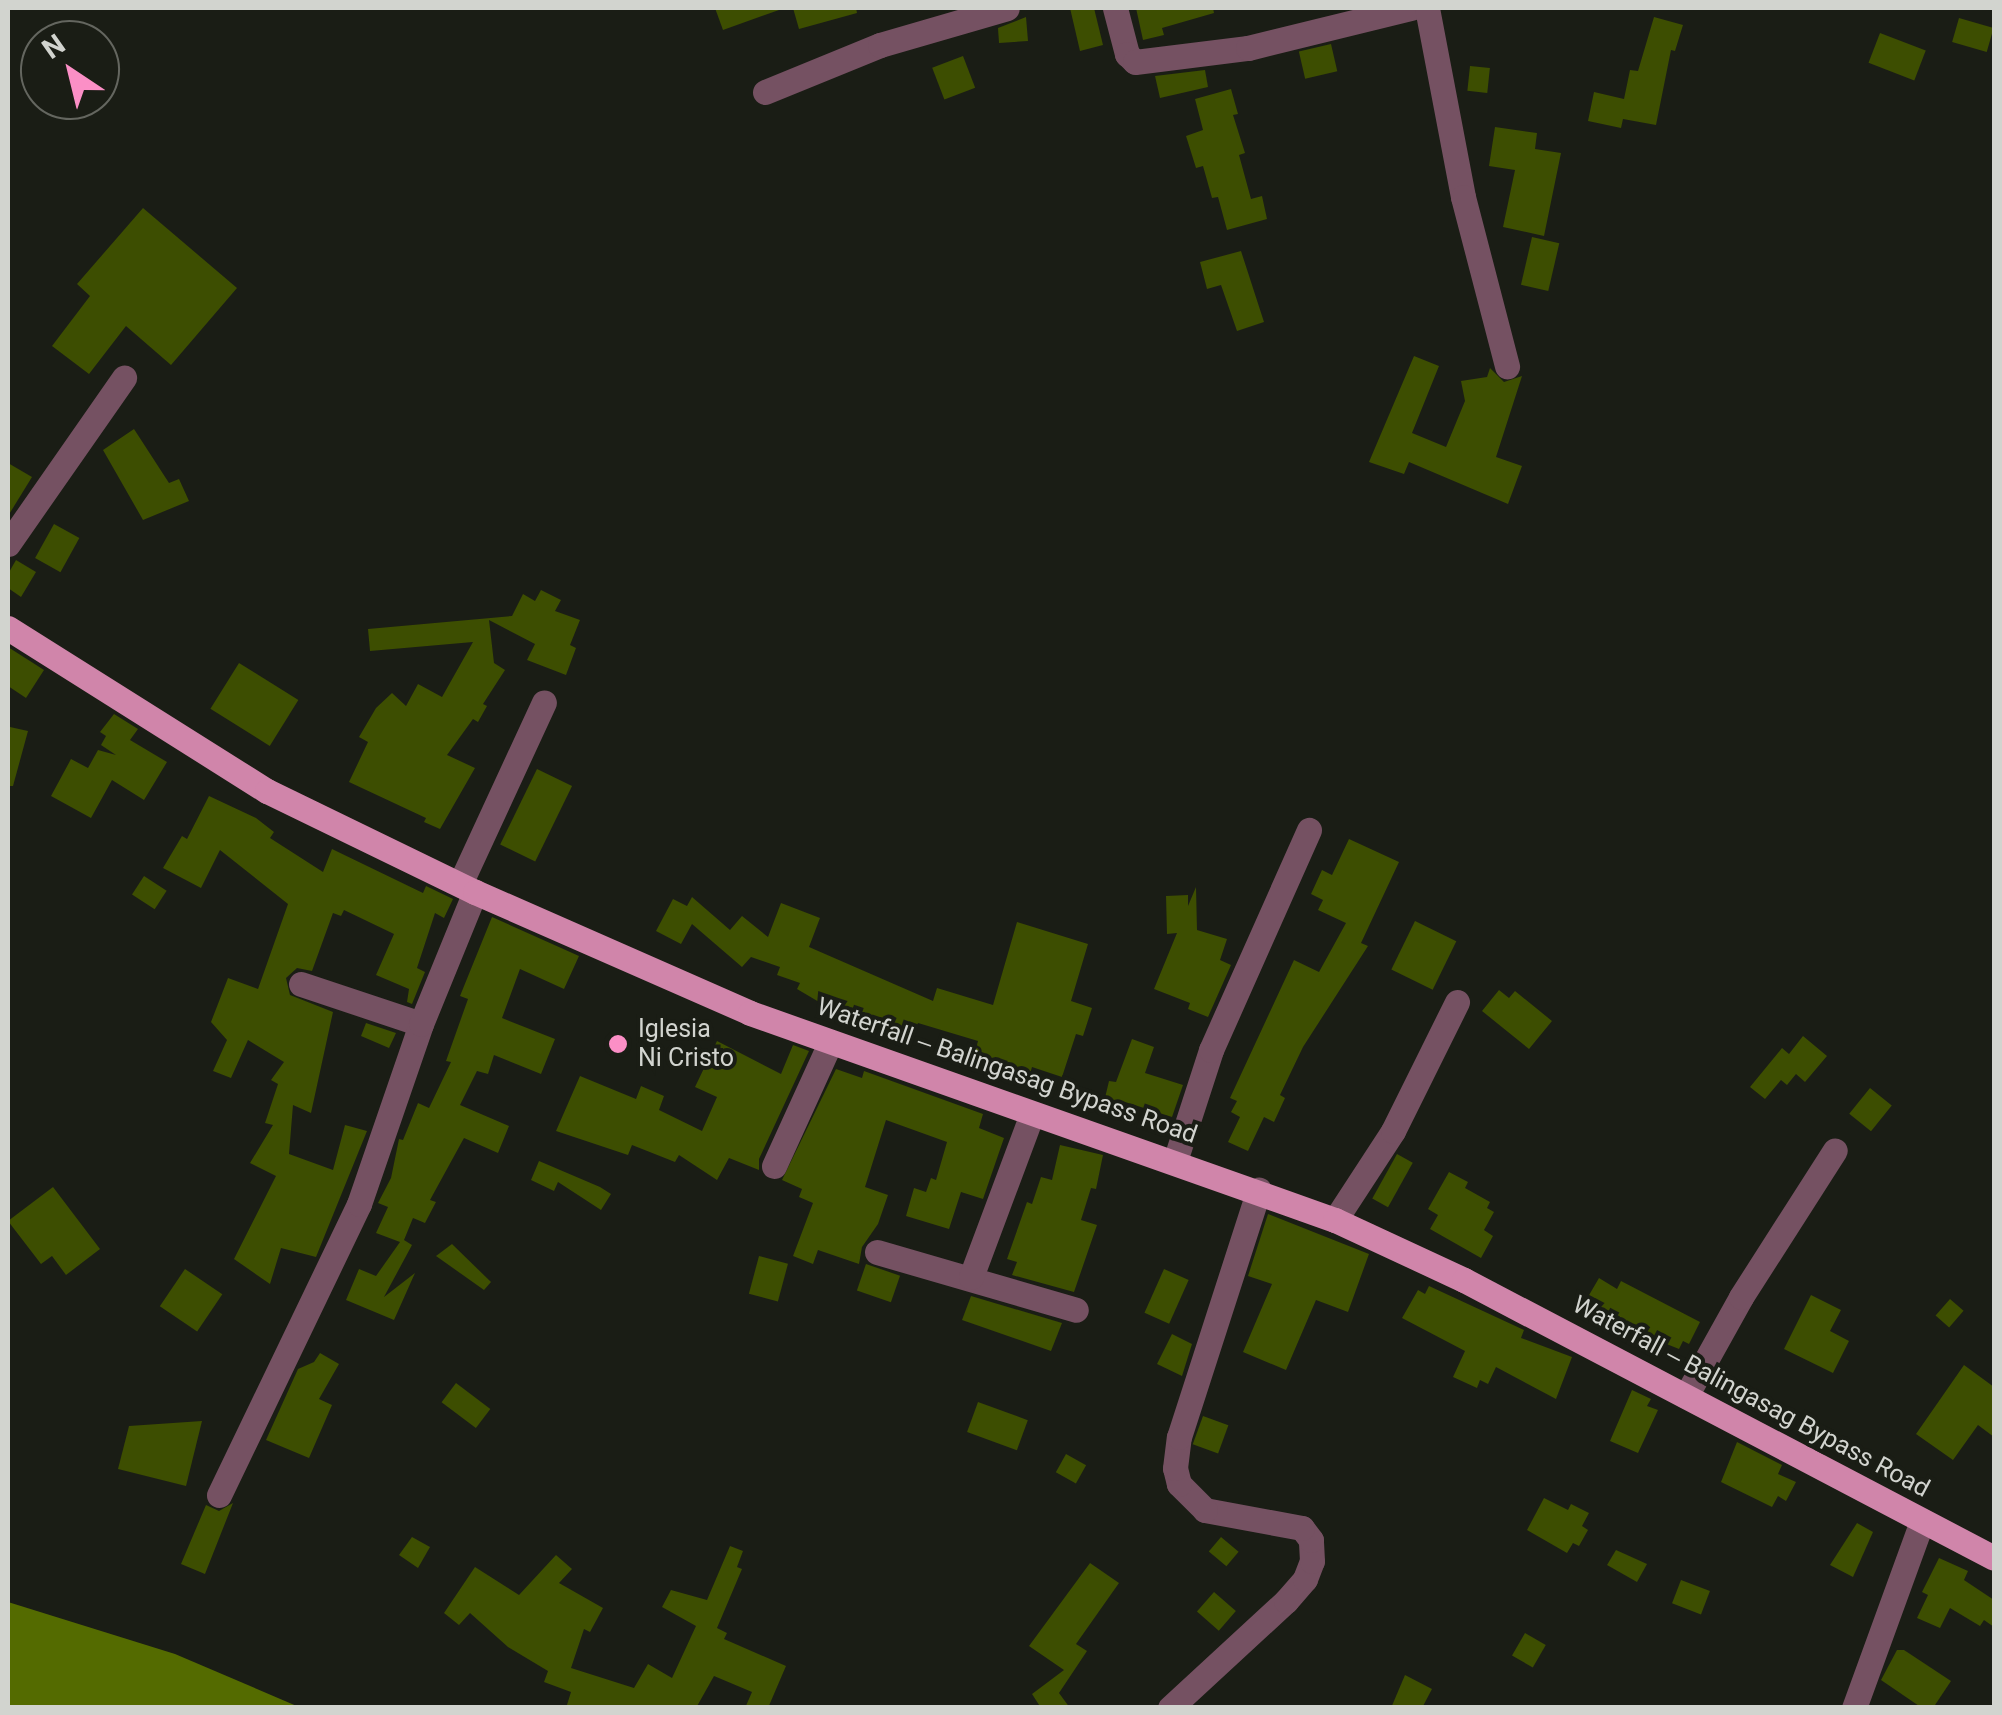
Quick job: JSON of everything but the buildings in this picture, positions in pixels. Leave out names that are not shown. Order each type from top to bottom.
[{"type":"main road","name":"Waterfall ‒ Balingasag Bypass Road","points":[[8,628],[267,791],[468,888],[830,1043],[1175,1160],[1335,1220],[1464,1280],[1994,1558]]},
{"type":"street","points":[[765,92],[880,45],[1007,8]]},
{"type":"street","points":[[1115,8],[1127,54],[1135,62],[1248,48],[1411,8]]},
{"type":"street","points":[[1427,8],[1464,197],[1508,366]]},
{"type":"street","points":[[8,544],[124,378]]},
{"type":"street","points":[[219,1496],[360,1204],[468,888],[544,702]]},
{"type":"street","points":[[1175,1160],[1211,1050],[1309,830]]},
{"type":"street","points":[[301,984],[421,1024]]},
{"type":"street","points":[[1335,1220],[1393,1131],[1456,1002]]},
{"type":"street","points":[[774,1166],[830,1043]]},
{"type":"street","points":[[972,1277],[1032,1114]]},
{"type":"street","points":[[1686,1396],[1740,1297],[1834,1150]]},
{"type":"street","points":[[1170,1708],[1286,1602],[1305,1579],[1312,1561],[1311,1540],[1302,1528],[1205,1510],[1179,1484],[1175,1468],[1178,1437],[1259,1190]]},
{"type":"street","points":[[877,1252],[1076,1310]]},
{"type":"street","points":[[1854,1708],[1922,1521]]},
{"type":"shaded area","points":[[8,1602],[175,1654],[299,1707],[8,1707]]},
{"type":"place","name":"Iglesia Ni Cristo","points":[[618,1044]]}]
